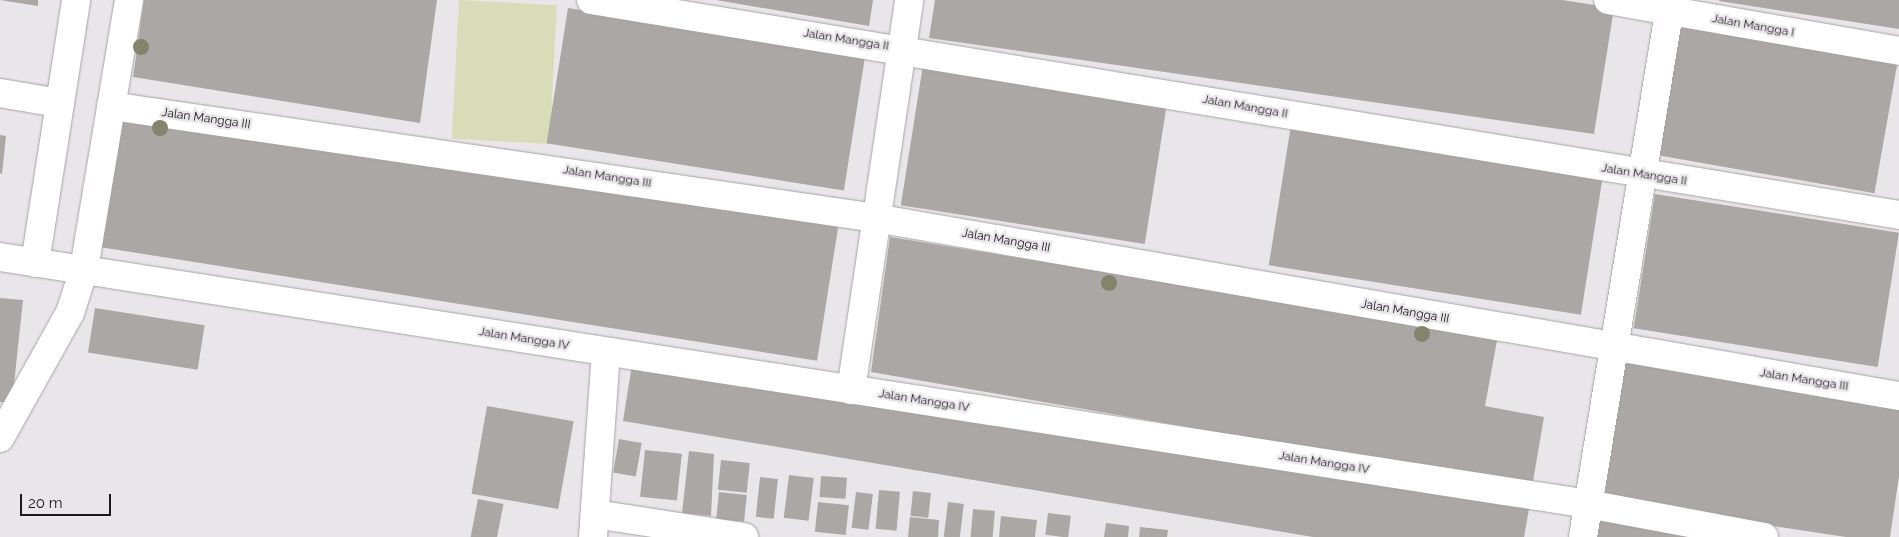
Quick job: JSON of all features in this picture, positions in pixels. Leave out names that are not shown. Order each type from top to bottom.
[{"type":"street","points":[[35,262],[76,0]]},
{"type":"street","points":[[0,438],[66,321],[84,269],[129,0]]},
{"type":"street","name":"Jalan Mangga II","points":[[591,0],[902,48],[1643,175],[1899,215]]},
{"type":"street","points":[[850,390],[909,0]]},
{"type":"street","name":"Jalan Mangga I","points":[[1608,0],[1670,6],[1899,51]]},
{"type":"street","points":[[1583,537],[1670,6]]},
{"type":"street","points":[[0,93],[59,103]]},
{"type":"street","name":"Jalan Mangga III","points":[[111,106],[875,218],[1614,349],[1899,396]]},
{"type":"street","name":"Jalan Mangga IV","points":[[0,257],[1588,504],[1764,537]]},
{"type":"street","points":[[606,352],[594,525],[744,537]]},
{"type":"green space","points":[[459,0],[557,5],[550,144],[452,139]]},
{"type":"building","points":[[0,0],[38,0],[38,6]]},
{"type":"building","points":[[144,0],[437,0],[420,123],[133,77]]},
{"type":"building","points":[[716,0],[873,0],[869,26]]},
{"type":"building","points":[[935,0],[1562,0],[1614,8],[1594,134],[929,38]]},
{"type":"building","points":[[1899,0],[1899,29],[1719,1]]},
{"type":"building","points":[[568,8],[865,55],[844,190],[547,143]]},
{"type":"building","points":[[1675,17],[1899,56],[1874,193],[1651,154]]},
{"type":"building","points":[[923,65],[1167,104],[1145,244],[901,205]]},
{"type":"building","points":[[123,108],[839,221],[817,361],[101,247]]},
{"type":"building","points":[[1291,125],[1603,174],[1581,315],[1269,265]]},
{"type":"building","points":[[0,135],[6,136],[2,174],[0,173]]},
{"type":"building","points":[[1655,194],[1899,233],[1878,367],[1634,328]]},
{"type":"building","points":[[890,237],[1498,335],[1485,406],[1544,417],[1532,487],[871,372]]},
{"type":"building","points":[[0,298],[23,300],[12,403],[0,402]]},
{"type":"building","points":[[95,308],[205,325],[198,370],[88,352]]},
{"type":"building","points":[[1621,357],[1899,399],[1899,476],[1890,537],[1846,537],[1599,500]]},
{"type":"building","points":[[633,358],[1529,509],[1524,537],[1313,537],[623,421]]},
{"type":"building","points":[[487,406],[574,421],[558,509],[472,494]]},
{"type":"building","points":[[619,439],[642,443],[636,476],[613,472]]},
{"type":"building","points":[[645,450],[682,454],[677,501],[640,497]]},
{"type":"building","points":[[689,451],[714,454],[711,516],[682,513]]},
{"type":"building","points":[[721,460],[750,463],[747,493],[718,490]]},
{"type":"building","points":[[789,475],[814,478],[809,521],[784,518]]},
{"type":"building","points":[[821,476],[847,478],[845,499],[820,497]]},
{"type":"building","points":[[760,477],[778,479],[774,519],[756,517]]},
{"type":"building","points":[[879,490],[900,492],[897,531],[876,529]]},
{"type":"building","points":[[913,491],[931,493],[928,518],[910,516]]},
{"type":"building","points":[[719,492],[747,495],[744,522],[716,519]]},
{"type":"building","points":[[856,492],[873,494],[868,530],[852,528]]},
{"type":"building","points":[[478,499],[504,504],[497,537],[471,537]]},
{"type":"building","points":[[818,502],[849,505],[846,535],[815,532]]},
{"type":"building","points":[[948,502],[964,504],[960,537],[944,537]]},
{"type":"building","points":[[973,509],[995,511],[993,537],[971,537]]},
{"type":"building","points":[[1048,513],[1071,516],[1068,537],[1045,535]]},
{"type":"building","points":[[1001,516],[1037,520],[1035,537],[999,537]]},
{"type":"building","points":[[910,517],[939,520],[938,537],[908,537]]},
{"type":"building","points":[[1596,517],[1712,537],[1592,537]]},
{"type":"building","points":[[1106,523],[1129,526],[1128,537],[1104,537]]},
{"type":"building","points":[[1140,527],[1168,530],[1167,537],[1139,537]]}]
